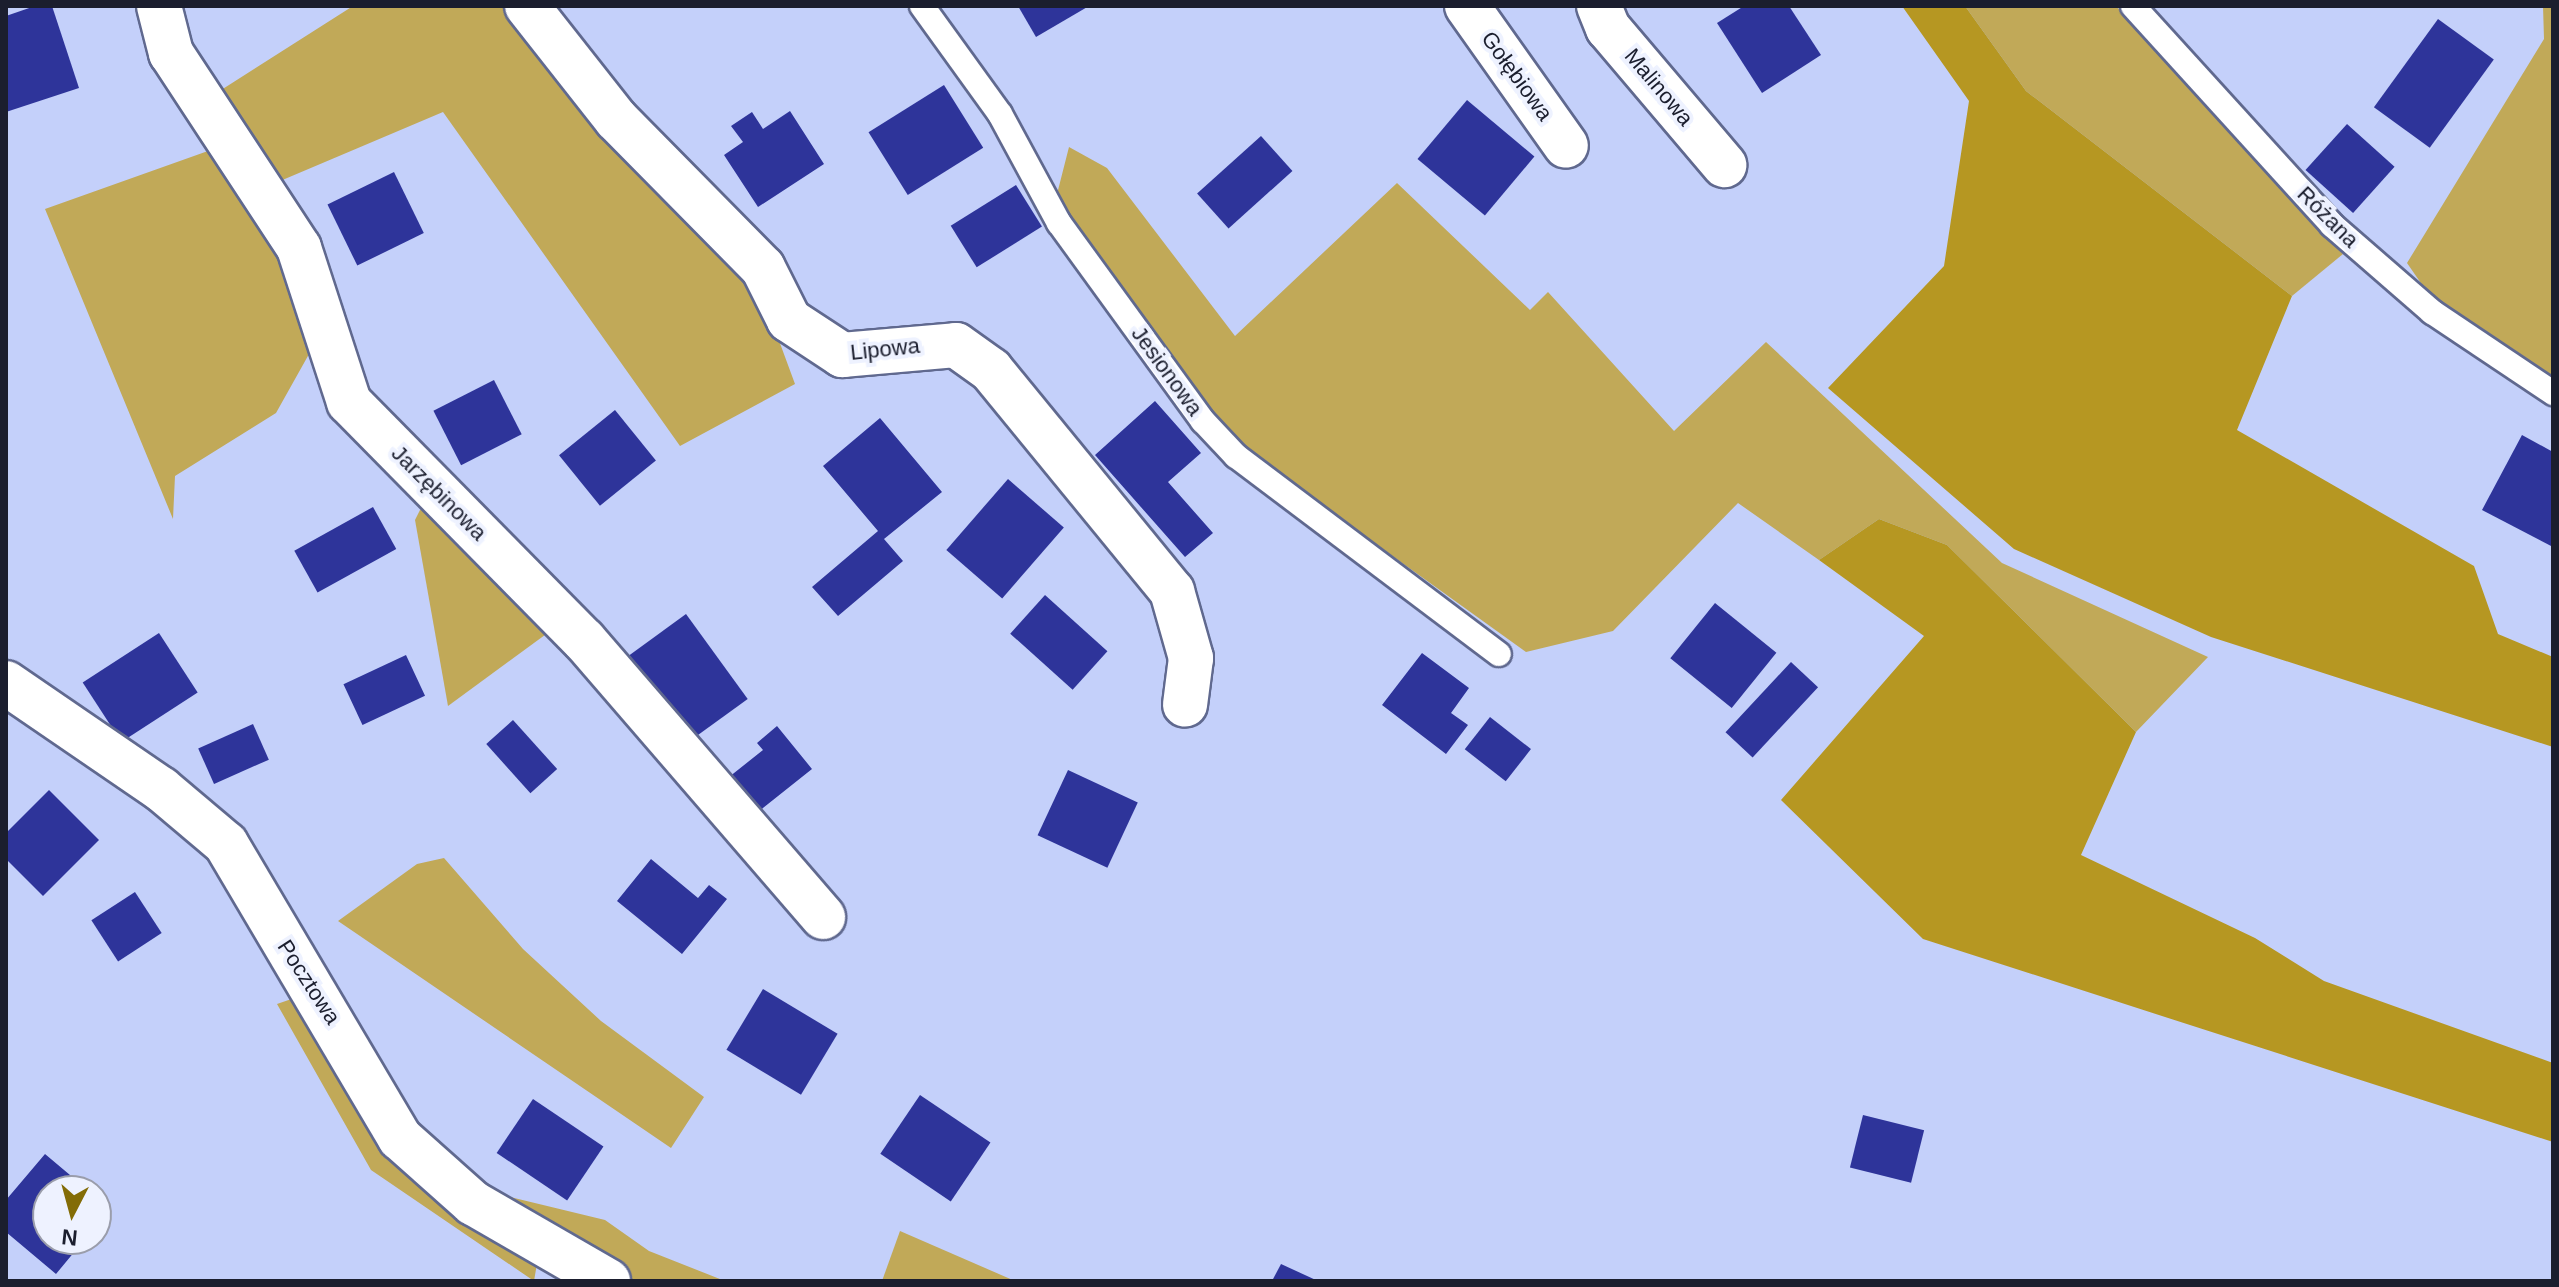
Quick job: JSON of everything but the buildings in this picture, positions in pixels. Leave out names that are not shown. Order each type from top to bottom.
[{"type":"street","name":"Jarzębinowa","points":[[159,6],[171,53],[299,248],[349,402],[584,640],[823,917]]},
{"type":"street","name":"Lipowa","points":[[527,6],[616,119],[763,268],[789,320],[842,355],[956,345],[991,370],[1172,591],[1191,658],[1185,705]]},
{"type":"street","name":"Gołębiowa","points":[[1467,6],[1566,146]]},
{"type":"street","name":"Malinowa","points":[[1599,6],[1608,28],[1724,165]]},
{"type":"street","name":"Pocztowa","points":[[6,683],[161,789],[226,844],[400,1138],[473,1203],[608,1281]]},
{"type":"lane","name":"Jesionowa","points":[[922,6],[1000,114],[1059,223],[1203,421],[1236,456],[1499,654]]},
{"type":"lane","name":"Różana","points":[[2133,6],[2332,225],[2432,312],[2553,393]]},
{"type":"shaded area","points":[[353,6],[512,6],[753,270],[795,384],[680,446],[443,112],[273,184],[218,92]]},
{"type":"shaded area","points":[[1902,6],[1965,6],[2026,91],[2292,296],[2237,430],[2474,566],[2498,634],[2553,657],[2553,747],[2211,637],[2014,549],[1828,388],[1944,266],[1969,101]]},
{"type":"shaded area","points":[[1965,6],[2116,6],[2343,254],[2292,296],[2026,91]]},
{"type":"shaded area","points":[[2543,6],[2553,6],[2553,377],[2434,302],[2407,263],[2544,39]]},
{"type":"shaded area","points":[[222,146],[286,249],[318,338],[276,413],[175,476],[173,519],[45,209]]},
{"type":"shaded area","points":[[1069,147],[1107,168],[1235,336],[1397,183],[1530,310],[1548,292],[1674,431],[1766,342],[2002,563],[2208,657],[2136,732],[1947,545],[1879,519],[1819,560],[1738,503],[1613,631],[1526,652],[1238,445],[1056,198]]},
{"type":"shaded area","points":[[420,510],[431,511],[549,632],[448,706],[415,520]]},
{"type":"shaded area","points":[[1879,519],[1947,545],[2136,732],[2081,855],[2255,938],[2324,981],[2553,1063],[2553,1142],[1923,939],[1781,800],[1924,636],[1819,560]]},
{"type":"shaded area","points":[[444,858],[523,949],[601,1021],[704,1097],[671,1148],[338,921],[417,864]]},
{"type":"shaded area","points":[[306,994],[373,1113],[539,1252],[534,1281],[371,1170],[277,1004]]},
{"type":"shaded area","points":[[481,1190],[605,1220],[649,1251],[725,1281],[635,1281],[567,1248]]},
{"type":"shaded area","points":[[900,1231],[1015,1281],[882,1281]]}]
